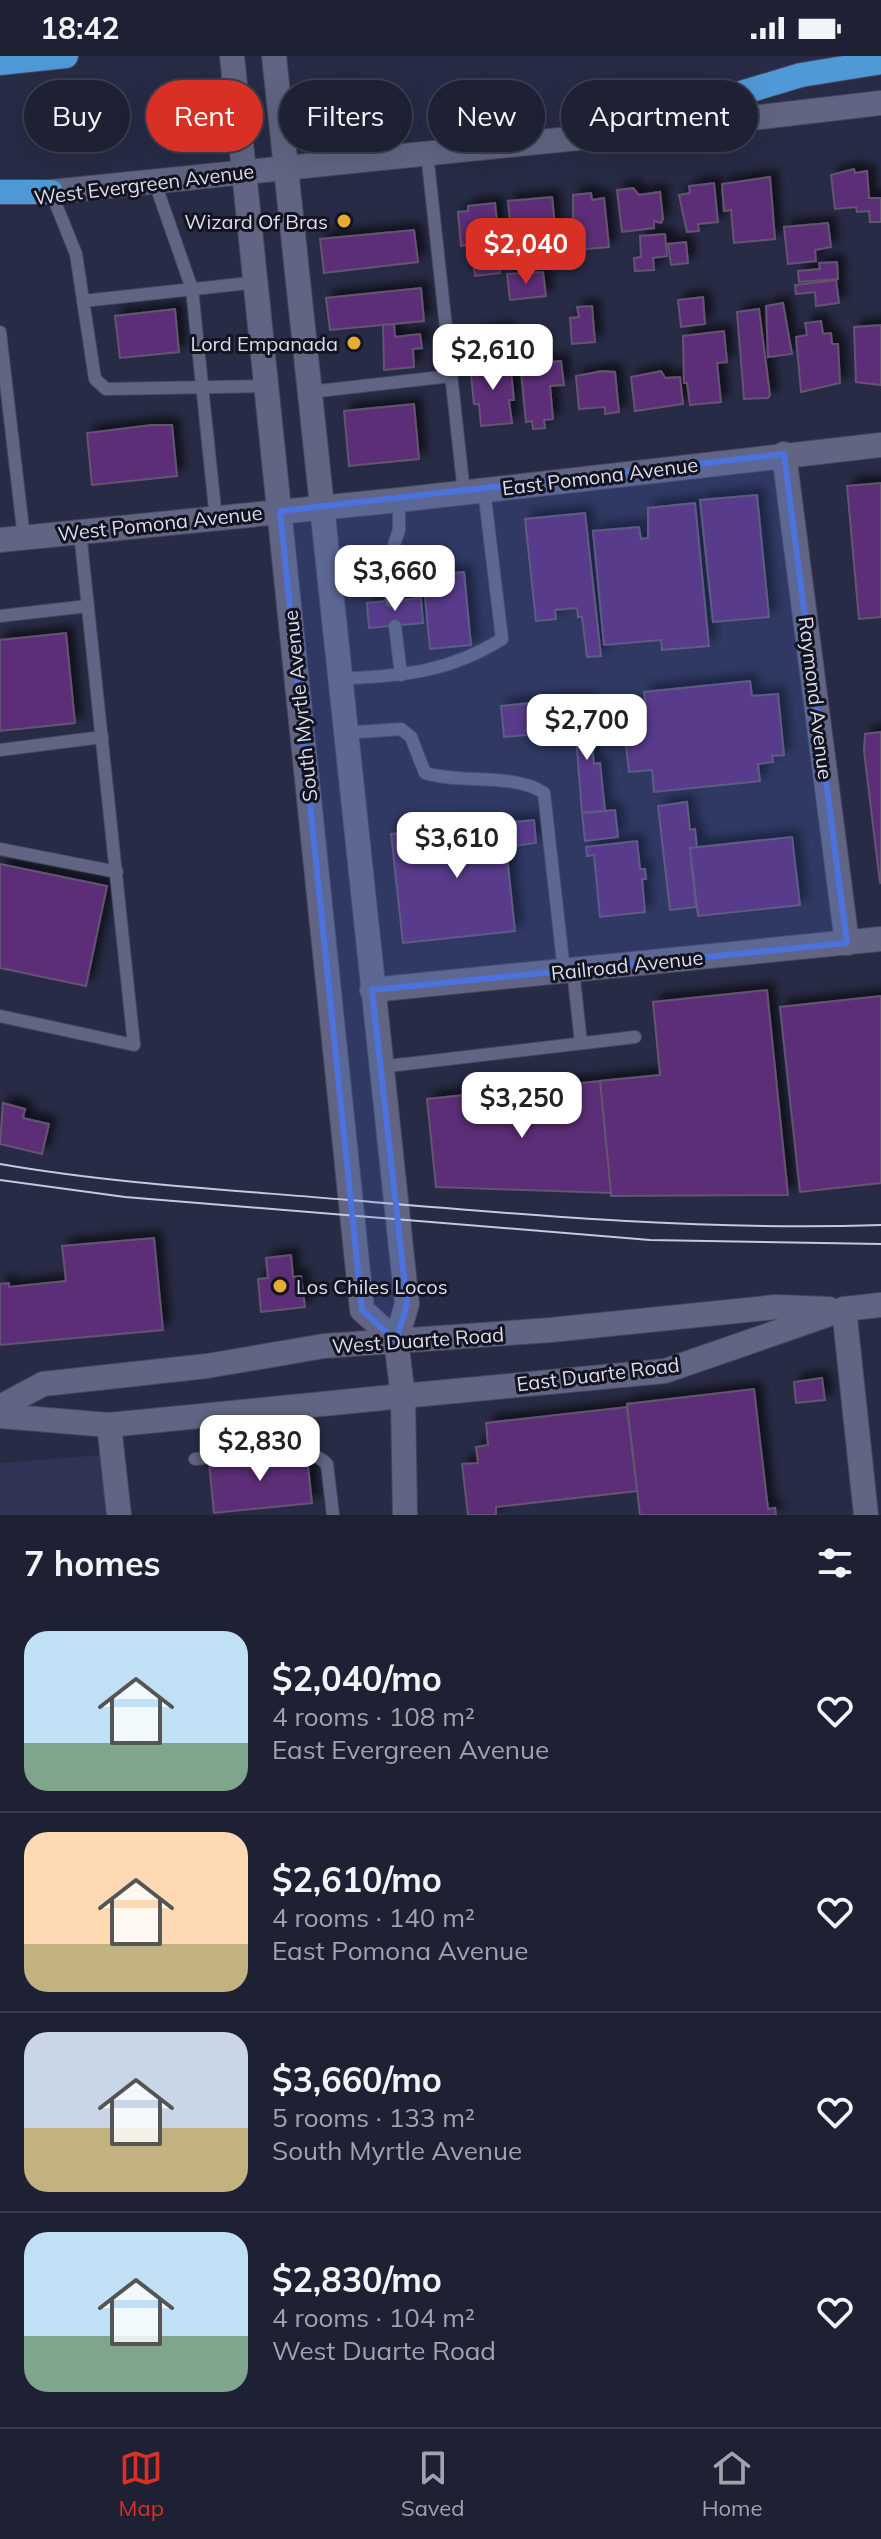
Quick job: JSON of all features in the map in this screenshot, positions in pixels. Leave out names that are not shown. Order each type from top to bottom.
[{"type":"highway","points":[[0,63],[66,56]]},
{"type":"highway","points":[[758,88],[801,75],[881,62]]},
{"type":"highway","points":[[0,192],[51,192]]},
{"type":"main road","name":"South Myrtle Avenue","points":[[232,56],[247,170],[362,1310],[396,1341]]},
{"type":"main road","name":"South Myrtle Avenue","points":[[274,56],[407,1304],[396,1341],[403,1396],[405,1515]]},
{"type":"main road","name":"West Evergreen Avenue","points":[[758,117],[881,103]]},
{"type":"main road","name":"West Evergreen Avenue","points":[[0,205],[51,192],[154,180],[561,140]]},
{"type":"main road","name":"East Pomona Avenue","points":[[320,508],[881,445]]},
{"type":"main road","name":"Raymond Avenue","points":[[784,454],[847,943]]},
{"type":"main road","name":"West Pomona Avenue","points":[[12,539],[320,508]]},
{"type":"main road","name":"Railroad Avenue","points":[[372,990],[881,939]]},
{"type":"main road","name":"East Duarte Road","points":[[403,1396],[665,1371],[844,1309],[881,1305]]},
{"type":"main road","name":"West Duarte Road","points":[[0,1407],[43,1384],[207,1366],[324,1346],[551,1330],[776,1307],[844,1309]]},
{"type":"main road","points":[[844,1309],[866,1474],[866,1515]]},
{"type":"main road","points":[[0,1416],[109,1425],[403,1396]]},
{"type":"main road","points":[[109,1425],[119,1515]]},
{"type":"lane","points":[[338,679],[423,673],[473,657],[502,639],[451,376],[427,153]]},
{"type":"lane","points":[[154,180],[192,289],[216,519]]},
{"type":"lane","points":[[51,192],[76,254],[95,379],[106,389],[268,386]]},
{"type":"lane","points":[[83,301],[258,282]]},
{"type":"lane","points":[[0,332],[12,539]]},
{"type":"lane","points":[[309,392],[451,376]]},
{"type":"lane","points":[[391,601],[387,566],[399,530],[399,500]]},
{"type":"lane","points":[[0,1016],[134,1045],[80,532]]},
{"type":"lane","points":[[327,573],[387,566]]},
{"type":"lane","points":[[0,616],[88,606]]},
{"type":"lane","points":[[395,626],[401,675]]},
{"type":"lane","points":[[344,733],[401,729],[411,737],[425,773],[447,780],[531,784],[544,793],[581,1043]]},
{"type":"lane","points":[[0,750],[102,737]]},
{"type":"lane","points":[[0,849],[117,872]]},
{"type":"lane","points":[[380,1067],[635,1037]]},
{"type":"lane","points":[[195,1459],[296,1448],[315,1452],[327,1464],[333,1515]]},
{"type":"highlighted area","points":[[784,454],[847,943],[372,990],[407,1304],[396,1341],[362,1310],[280,511]]},
{"type":"shaded area","points":[[102,1455],[108,1515],[0,1515],[0,1463]]},
{"type":"building","points":[[854,169],[855,173],[867,171],[869,198],[881,198],[881,222],[870,222],[869,211],[857,212],[856,207],[835,209],[831,175]]},
{"type":"building","points":[[770,177],[775,239],[734,243],[731,210],[724,211],[722,184]]},
{"type":"building","points":[[714,183],[718,222],[698,224],[699,231],[687,232],[679,195],[690,193],[689,186]]},
{"type":"building","points":[[633,188],[639,195],[660,192],[663,219],[661,223],[654,221],[654,228],[622,232],[617,190]]},
{"type":"building","points":[[591,193],[592,200],[604,198],[609,247],[564,251],[561,227],[573,226],[573,195]]},
{"type":"building","points":[[552,197],[557,244],[523,248],[522,238],[512,239],[508,201]]},
{"type":"building","points":[[495,203],[499,242],[461,246],[458,212],[468,211],[468,206]]},
{"type":"building","points":[[828,223],[831,247],[815,250],[816,261],[788,264],[784,227]]},
{"type":"building","points":[[414,230],[418,262],[324,273],[320,239]]},
{"type":"building","points":[[665,234],[667,256],[653,258],[654,270],[635,271],[634,258],[641,257],[640,236]]},
{"type":"building","points":[[686,242],[688,263],[671,265],[668,244]]},
{"type":"building","points":[[498,250],[500,273],[475,276],[472,252]]},
{"type":"building","points":[[837,262],[838,279],[799,282],[798,271],[820,269],[819,263]]},
{"type":"building","points":[[543,272],[546,296],[510,300],[507,274]]},
{"type":"building","points":[[836,280],[839,303],[816,306],[815,292],[796,294],[795,285]]},
{"type":"building","points":[[421,288],[424,321],[330,330],[326,298]]},
{"type":"building","points":[[703,297],[705,324],[681,327],[678,300]]},
{"type":"building","points":[[783,303],[792,354],[768,357],[766,306]]},
{"type":"building","points":[[592,306],[595,342],[572,344],[570,318],[579,317],[577,307]]},
{"type":"building","points":[[175,309],[179,352],[120,358],[115,316]]},
{"type":"building","points":[[759,309],[770,395],[768,398],[744,399],[737,312]]},
{"type":"building","points":[[821,321],[823,334],[831,333],[832,344],[838,344],[840,383],[801,392],[796,337],[807,335],[805,323]]},
{"type":"building","points":[[394,324],[395,337],[420,334],[422,348],[413,349],[414,367],[384,370],[383,325]]},
{"type":"building","points":[[881,325],[881,385],[856,382],[854,327]]},
{"type":"building","points":[[506,330],[508,352],[483,355],[480,333]]},
{"type":"building","points":[[724,331],[727,362],[717,363],[721,402],[690,405],[687,383],[684,383],[683,336]]},
{"type":"building","points":[[561,361],[564,385],[550,386],[553,419],[544,420],[545,428],[533,429],[532,421],[526,422],[521,371],[526,371],[525,364]]},
{"type":"building","points":[[510,362],[514,400],[509,400],[512,423],[481,426],[479,404],[474,404],[470,366]]},
{"type":"building","points":[[661,371],[665,378],[680,377],[683,404],[635,411],[631,377]]},
{"type":"building","points":[[615,372],[619,412],[605,414],[605,407],[579,409],[576,376]]},
{"type":"building","points":[[414,404],[419,459],[349,466],[344,411]]},
{"type":"building","points":[[172,425],[177,476],[92,485],[87,433]]},
{"type":"building","points":[[881,483],[881,617],[859,619],[847,486]]},
{"type":"building","points":[[757,495],[769,617],[713,622],[700,500]]},
{"type":"building","points":[[695,503],[709,646],[662,650],[661,640],[604,645],[593,531],[639,527],[641,539],[648,538],[648,508]]},
{"type":"building","points":[[585,513],[601,656],[587,657],[582,617],[578,617],[577,608],[555,610],[556,619],[536,621],[525,519]]},
{"type":"building","points":[[464,572],[471,645],[430,649],[423,576]]},
{"type":"building","points":[[421,598],[423,623],[369,628],[367,603]]},
{"type":"building","points":[[66,633],[75,723],[0,731],[0,640]]},
{"type":"building","points":[[750,681],[752,696],[778,694],[784,755],[772,756],[773,762],[758,764],[760,781],[654,792],[652,770],[629,772],[622,710],[646,707],[644,692]]},
{"type":"building","points":[[570,699],[574,739],[539,743],[538,734],[504,737],[501,706]]},
{"type":"building","points":[[587,699],[594,764],[600,763],[605,811],[582,813],[573,700]]},
{"type":"building","points":[[881,732],[880,883],[864,751],[865,734]]},
{"type":"building","points":[[687,802],[690,830],[695,829],[697,848],[690,848],[696,907],[670,910],[658,806]]},
{"type":"building","points":[[615,810],[618,837],[585,841],[582,813]]},
{"type":"building","points":[[534,820],[536,843],[506,847],[515,931],[403,943],[391,834]]},
{"type":"building","points":[[792,837],[800,905],[698,916],[690,848]]},
{"type":"building","points":[[637,841],[640,869],[645,869],[646,879],[642,879],[645,912],[600,917],[594,855],[587,856],[586,847]]},
{"type":"building","points":[[0,864],[107,886],[86,986],[0,968]]},
{"type":"building","points":[[767,990],[788,1195],[611,1196],[600,1081],[660,1075],[653,1002]]},
{"type":"building","points":[[881,996],[881,1183],[800,1192],[780,1007]]},
{"type":"building","points":[[600,1081],[611,1193],[436,1187],[427,1099]]},
{"type":"building","points":[[3,1103],[25,1109],[23,1118],[49,1124],[42,1154],[0,1144]]},
{"type":"building","points":[[154,1238],[163,1330],[0,1345],[0,1284],[9,1283],[9,1287],[66,1281],[62,1246]]},
{"type":"building","points":[[291,1255],[293,1277],[301,1276],[305,1307],[261,1312],[258,1279],[268,1278],[266,1258]]},
{"type":"building","points":[[822,1378],[825,1400],[796,1403],[794,1382]]},
{"type":"building","points":[[754,1389],[768,1509],[775,1508],[776,1515],[640,1515],[627,1404]]},
{"type":"building","points":[[627,1407],[637,1491],[496,1507],[496,1515],[468,1515],[462,1464],[478,1463],[476,1447],[488,1445],[486,1423]]},
{"type":"building","points":[[258,1455],[258,1458],[307,1457],[312,1503],[214,1513],[209,1463]]},
{"type":"tram line","points":[[0,1164],[174,1186],[548,1216],[748,1226],[881,1225]]},
{"type":"tram line","points":[[0,1180],[125,1197],[650,1240],[881,1244]]},
{"type":"place","name":"Wizard Of Bras","points":[[344,221]]},
{"type":"place","name":"Lord Empanada","points":[[354,343]]},
{"type":"place","name":"Los Chiles Locos","points":[[280,1286]]}]
